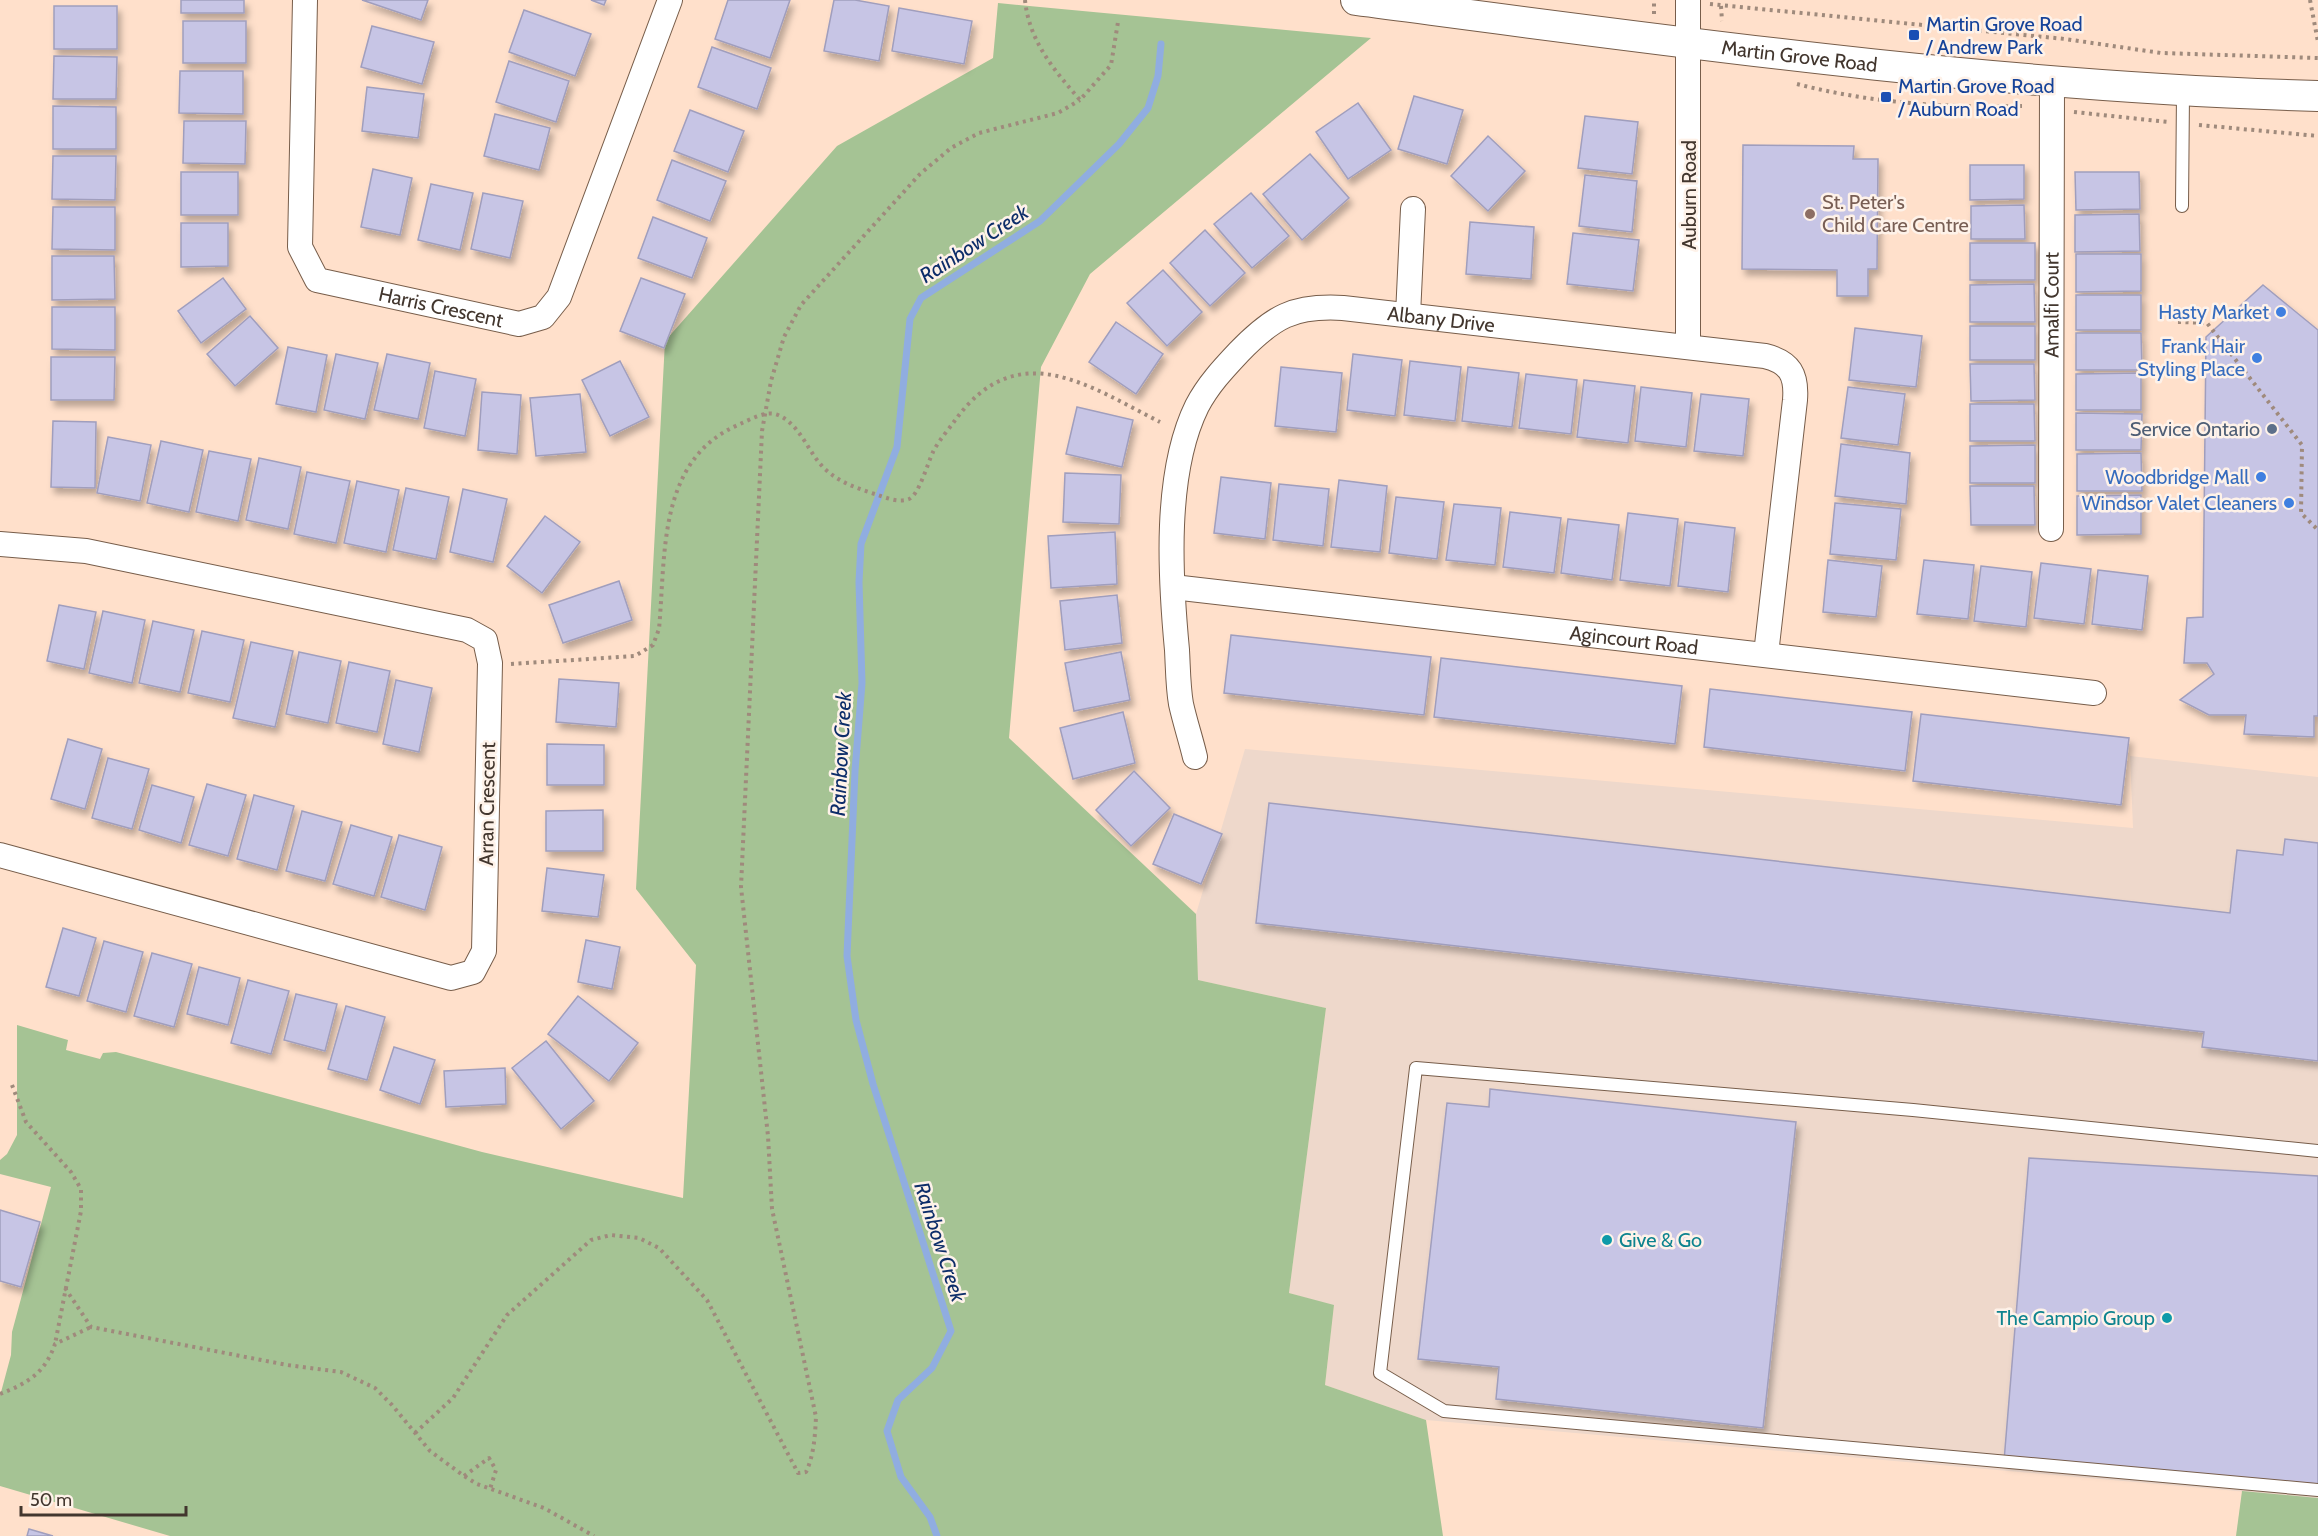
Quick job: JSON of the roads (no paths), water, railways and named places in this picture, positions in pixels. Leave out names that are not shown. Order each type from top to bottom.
[{"type":"street","name":"Harris Crescent","points":[[305,0],[300,247],[317,280],[519,324],[543,317],[559,297],[670,0]]},
{"type":"street","name":"Martin Grove Road","points":[[1356,0],[1689,43],[2052,83],[2183,93],[2318,96]]},
{"type":"street","name":"Auburn Road","points":[[1688,346],[1689,43],[1696,2]]},
{"type":"street","name":"Amalfi Court","points":[[2051,529],[2052,83]]},
{"type":"street","points":[[1408,315],[1413,209]]},
{"type":"street","name":"Albany Drive","points":[[1195,757],[1181,704],[1173,587],[1173,529],[1181,456],[1191,421],[1213,380],[1264,328],[1282,315],[1299,309],[1318,306],[1688,346],[1777,359],[1788,365],[1794,378],[1795,400],[1766,654]]},
{"type":"street","name":"Arran Crescent","points":[[0,544],[86,551],[467,630],[484,640],[490,663],[484,951],[473,972],[451,978],[0,855]]},
{"type":"street","name":"Agincourt Road","points":[[1173,587],[2094,693]]},
{"type":"lane","points":[[2182,206],[2183,93]]},
{"type":"lane","points":[[2318,1151],[1913,1110],[1416,1068],[1380,1373],[1444,1411],[2318,1490]]},
{"type":"waterway","name":"Rainbow Creek","points":[[937,1536],[930,1517],[901,1477],[887,1431],[898,1400],[932,1368],[951,1331],[873,1084],[856,1020],[847,956],[855,771],[862,683],[859,582],[861,544],[897,447],[910,319],[921,298],[1040,221],[1119,144],[1148,108],[1158,76],[1161,44]]},
{"type":"place","name":"Martin Grove Road / Andrew Park","points":[[1914,35]]},
{"type":"place","name":"Martin Grove Road / Auburn Road","points":[[1886,97]]},
{"type":"place","name":"St. Peter's Child Care Centre","points":[[1810,214]]},
{"type":"place","name":"Hasty Market","points":[[2281,312]]},
{"type":"place","name":"Frank Hair Styling Place","points":[[2257,358]]},
{"type":"place","name":"Service Ontario","points":[[2272,429]]},
{"type":"place","name":"Woodbridge Mall","points":[[2261,477]]},
{"type":"place","name":"Windsor Valet Cleaners","points":[[2289,503]]},
{"type":"place","name":"Give & Go","points":[[1607,1240]]},
{"type":"place","name":"The Campio Group","points":[[2167,1318]]}]
